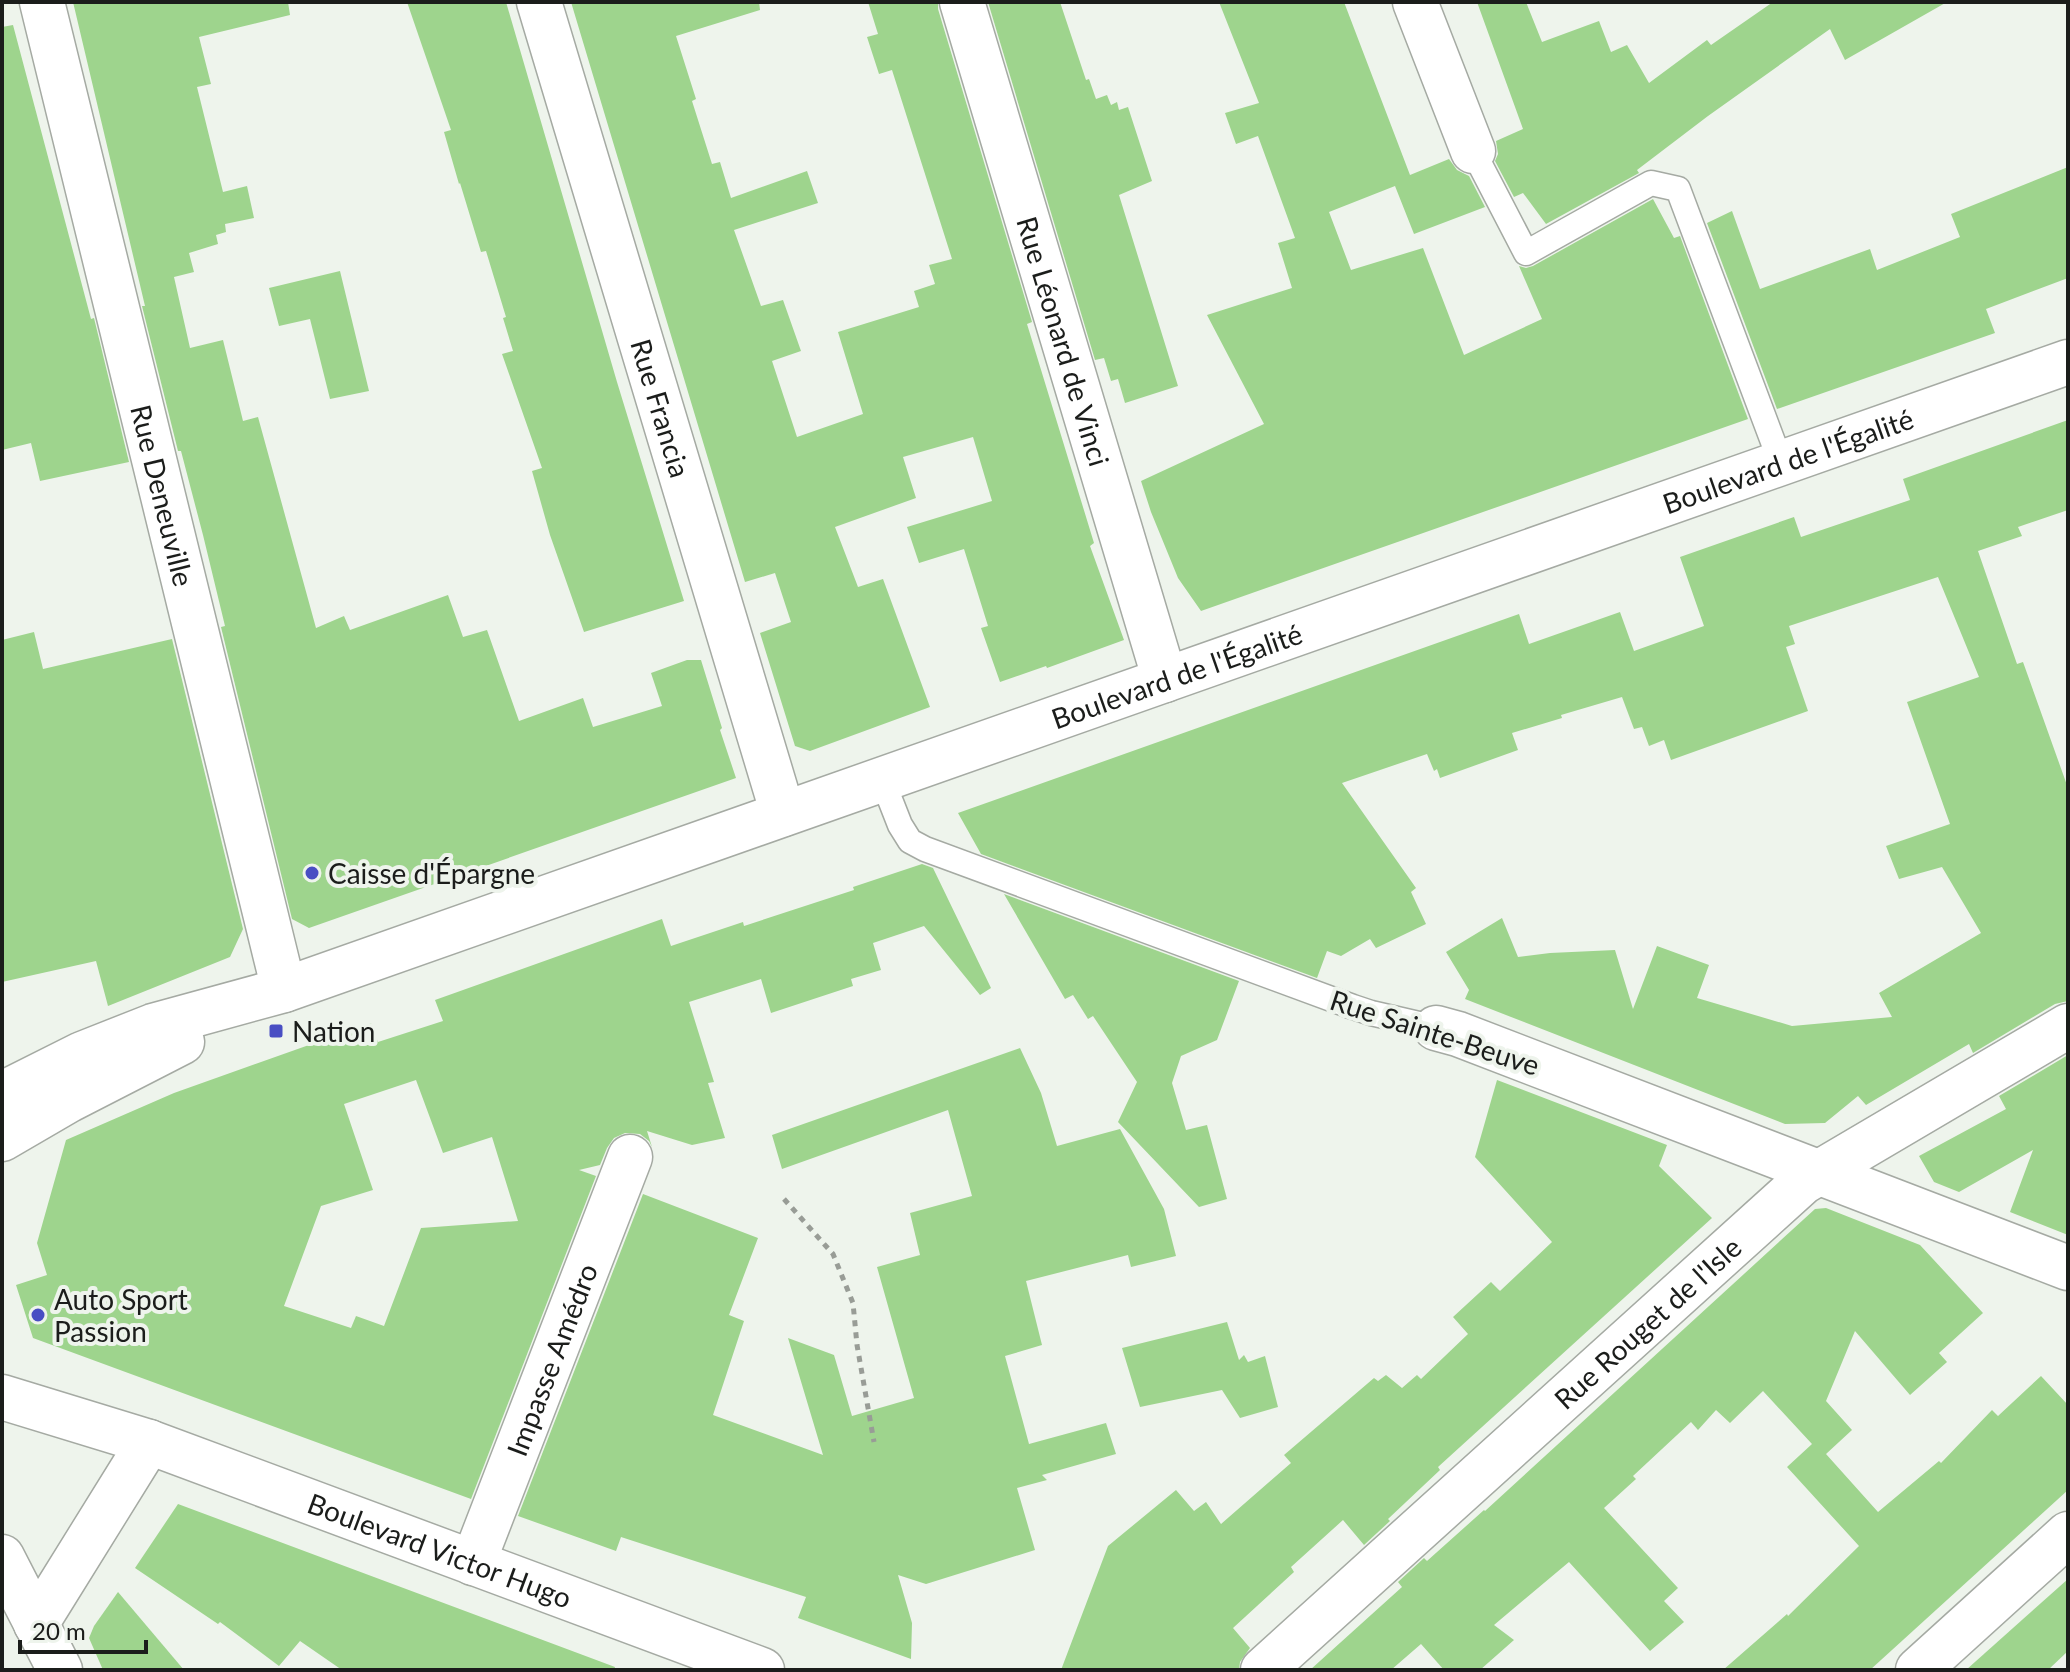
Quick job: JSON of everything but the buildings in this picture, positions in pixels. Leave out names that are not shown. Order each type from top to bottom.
[{"type":"street","name":"Rue Deneuville","points":[[42,2],[284,990]]},
{"type":"street","name":"Rue Francia","points":[[539,2],[783,814]]},
{"type":"street","name":"Rue Léonard de Vinci","points":[[962,2],[1165,680]]},
{"type":"street","points":[[1415,2],[1473,151]]},
{"type":"street","name":"Boulevard de l'Égalité","points":[[2,1094],[82,1054],[153,1026],[284,990],[2068,362]]},
{"type":"street","name":"Boulevard de l'Égalité","points":[[2,1139],[81,1093],[284,990]]},
{"type":"street","name":"Rue Rouget de l'Isle","points":[[1263,1670],[1790,1193],[1818,1173],[2068,1026]]},
{"type":"street","name":"Rue Sainte-Beuve","points":[[1436,1028],[2068,1268]]},
{"type":"street","name":"Impasse Amédro","points":[[473,1563],[630,1157]]},
{"type":"street","name":"Boulevard Victor Hugo","points":[[2,1366],[19,1378],[132,1436]]},
{"type":"street","name":"Boulevard Victor Hugo","points":[[2,1397],[132,1436],[762,1670]]},
{"type":"street","points":[[36,1624],[132,1436]]},
{"type":"street","points":[[1918,1670],[2068,1534]]},
{"type":"street","points":[[2,1557],[60,1670]]},
{"type":"lane","points":[[1473,151],[1526,253],[1651,183],[1678,189],[1781,463]]},
{"type":"lane","name":"Rue Sainte-Beuve","points":[[882,779],[900,825],[910,841],[925,849],[1353,1007],[1436,1028]]},
{"type":"path","points":[[784,1199],[833,1254],[853,1303],[874,1442]]},
{"type":"place","name":"Caisse d'Épargne","points":[[312,873]]},
{"type":"place","name":"Nation","points":[[276,1031]]},
{"type":"place","name":"Auto Sport Passion","points":[[38,1315]]}]
